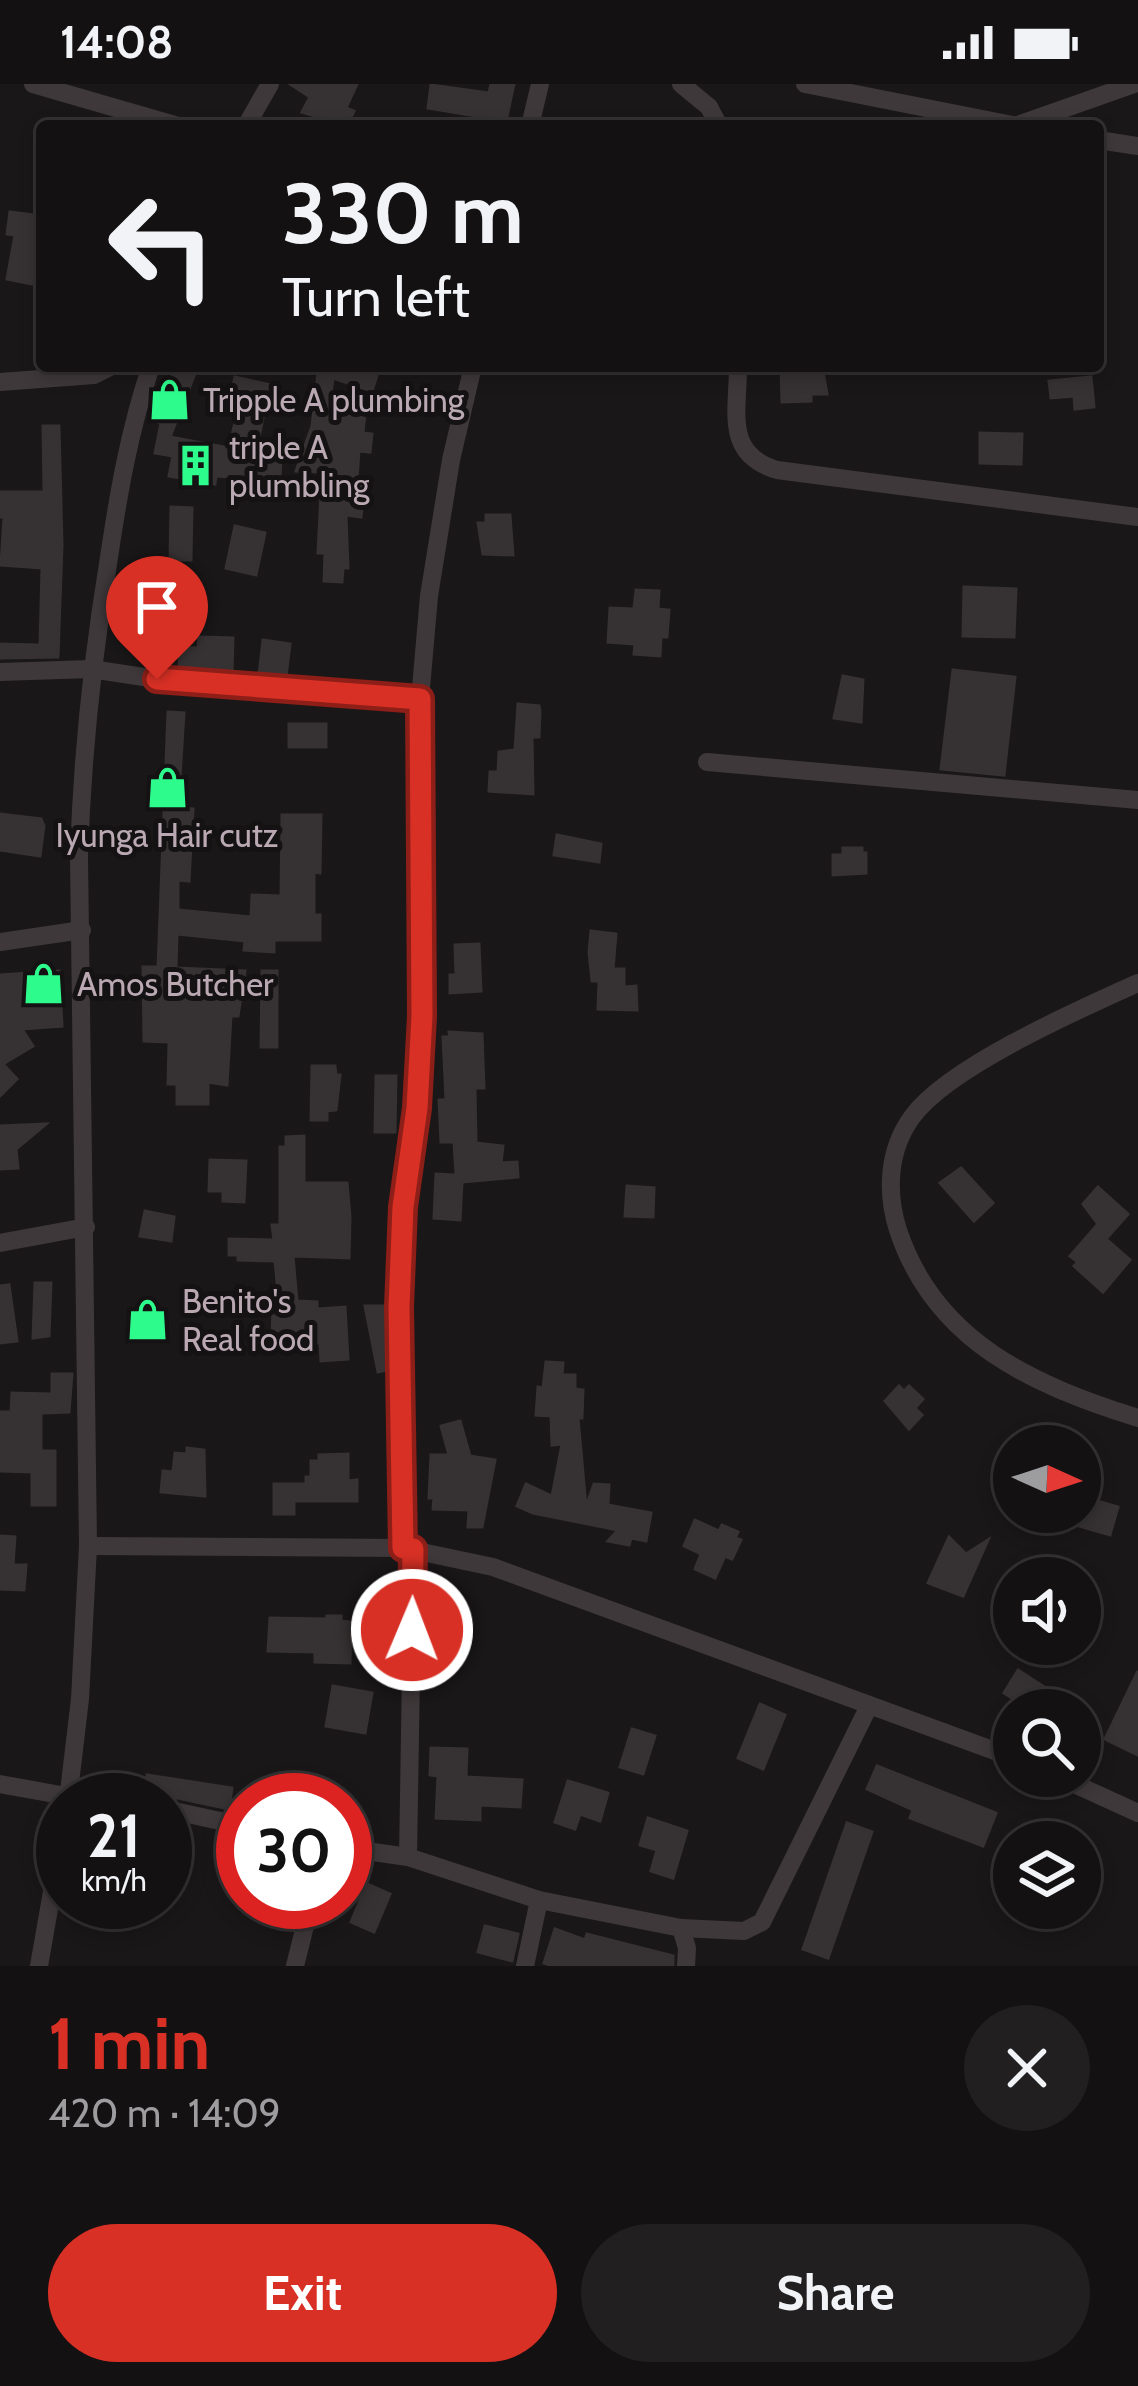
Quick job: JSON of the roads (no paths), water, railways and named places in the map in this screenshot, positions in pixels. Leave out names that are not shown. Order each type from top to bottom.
[{"type":"street","points":[[33,84],[157,120]]},
{"type":"street","points":[[249,120],[270,84]]},
{"type":"street","points":[[531,120],[540,84]]},
{"type":"street","points":[[681,84],[709,106],[716,120]]},
{"type":"street","points":[[806,84],[989,120]]},
{"type":"street","points":[[1033,120],[1134,84]]},
{"type":"street","points":[[1104,141],[1138,146]]},
{"type":"street","points":[[0,382],[98,372]]},
{"type":"street","points":[[76,1773],[88,1546],[81,779],[91,669],[123,464],[149,372]]},
{"type":"street","points":[[408,1857],[402,1227],[417,1108],[422,1016],[420,699],[429,596],[451,460],[472,372]]},
{"type":"street","points":[[738,372],[740,447],[754,463],[777,470],[1138,517]]},
{"type":"street","points":[[0,672],[91,669],[190,684],[420,699]]},
{"type":"street","points":[[706,762],[1138,800]]},
{"type":"street","points":[[0,942],[82,930]]},
{"type":"street","points":[[1138,983],[1047,1024],[951,1082],[914,1113],[898,1140],[890,1175],[893,1213],[911,1269],[967,1336],[1033,1380],[1138,1418]]},
{"type":"street","points":[[0,1243],[86,1227]]},
{"type":"street","points":[[88,1546],[408,1548],[512,1574],[993,1751]]},
{"type":"street","points":[[372,1851],[408,1857],[538,1900],[681,1928],[744,1931],[762,1922],[868,1708]]},
{"type":"street","points":[[0,1784],[36,1791]]},
{"type":"street","points":[[1101,1796],[1138,1813]]},
{"type":"street","points":[[524,1966],[538,1900]]},
{"type":"street","points":[[681,1928],[686,1966]]},
{"type":"street","points":[[39,1966],[45,1929]]},
{"type":"street","points":[[295,1966],[304,1929]]},
{"type":"place","name":"Tripple A plumbing","points":[[169,400]]},
{"type":"place","name":"triple A plumbling","points":[[195,466]]},
{"type":"place","name":"Iyunga Hair cutz","points":[[167,787]]},
{"type":"place","name":"Amos Butcher","points":[[43,984]]},
{"type":"place","name":"Benito's Real food","points":[[148,1320]]}]
